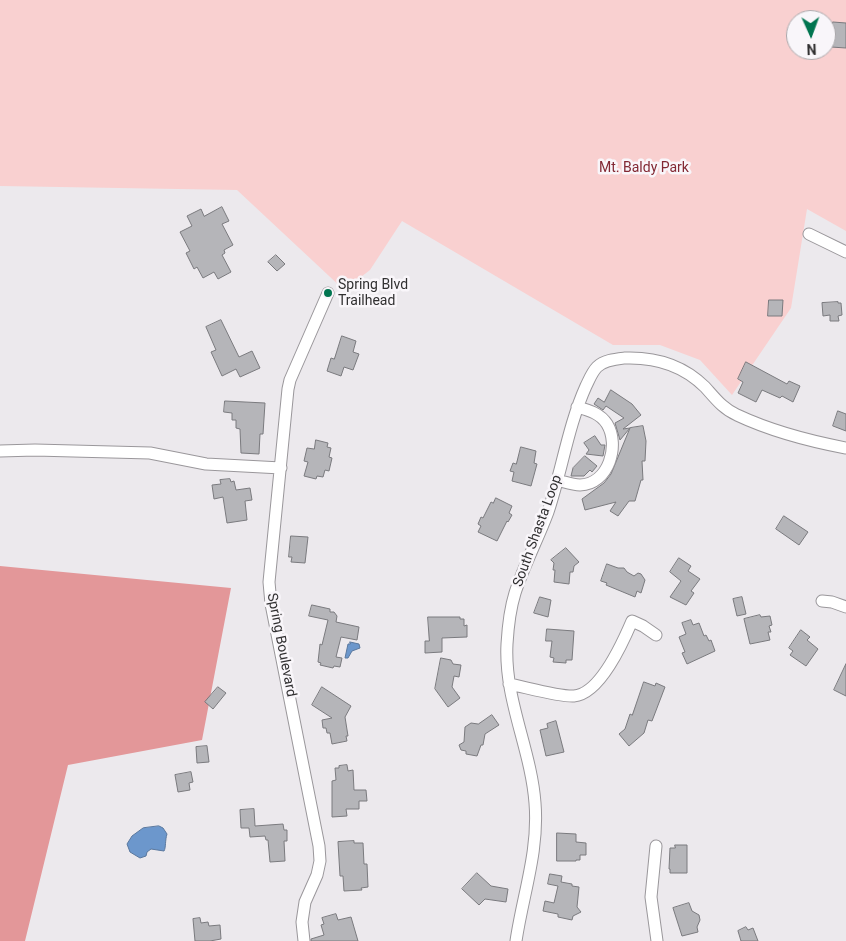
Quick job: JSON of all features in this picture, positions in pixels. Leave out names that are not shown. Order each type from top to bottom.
[{"type":"street","points":[[809,234],[846,252]]},
{"type":"street","name":"Spring Boulevard","points":[[304,941],[302,922],[304,902],[317,875],[320,862],[319,846],[270,592],[288,389],[290,380],[328,293]]},
{"type":"street","name":"South Shasta Loop","points":[[516,941],[535,846],[536,824],[532,780],[509,684],[507,667],[507,647],[512,604],[525,566],[548,512],[577,406],[592,373],[609,360],[623,358],[660,361],[678,367],[692,375],[719,403],[737,415],[800,437],[846,448]]},
{"type":"street","points":[[557,480],[582,485],[594,481],[604,473],[610,462],[611,433],[606,422],[598,414],[577,406]]},
{"type":"street","points":[[0,451],[150,453],[206,464],[281,468]]},
{"type":"street","points":[[822,601],[846,607]]},
{"type":"street","points":[[509,684],[572,696],[583,694],[595,684],[613,660],[632,621],[644,626],[656,635]]},
{"type":"street","points":[[656,846],[651,897],[657,941]]},
{"type":"green space","name":"Mt. Baldy Park","points":[[0,0],[846,0],[846,231],[807,209],[791,308],[732,395],[700,360],[660,345],[613,345],[402,221],[370,270],[344,290],[237,190],[0,186]]},
{"type":"shaded area","points":[[0,566],[231,588],[202,740],[68,765],[25,941],[0,941]]},
{"type":"water","points":[[350,642],[359,644],[360,648],[352,651],[348,658],[345,658],[348,644]]},
{"type":"water","points":[[159,826],[167,834],[164,851],[151,849],[147,852],[146,856],[140,858],[130,852],[127,844],[132,836],[143,828]]},
{"type":"building","points":[[836,22],[846,23],[846,48],[836,47]]},
{"type":"building","points":[[222,207],[229,221],[222,224],[233,245],[224,250],[225,253],[222,255],[231,272],[218,279],[214,272],[203,278],[197,267],[194,269],[186,253],[190,251],[180,232],[192,226],[187,216],[201,209],[204,216]]},
{"type":"building","points":[[276,255],[285,264],[277,271],[268,262]]},
{"type":"building","points":[[769,300],[783,300],[782,316],[768,316]]},
{"type":"building","points":[[822,303],[841,303],[842,315],[838,316],[839,321],[830,321],[830,315],[823,316]]},
{"type":"building","points":[[221,320],[239,357],[252,351],[260,368],[240,377],[236,369],[222,376],[211,352],[216,350],[206,327]]},
{"type":"building","points":[[342,336],[356,341],[353,352],[359,354],[353,370],[344,367],[341,376],[327,371],[331,358],[334,359]]},
{"type":"building","points":[[746,362],[787,384],[789,381],[800,386],[793,402],[782,396],[780,398],[762,390],[756,402],[738,393],[743,382],[738,379]]},
{"type":"building","points":[[611,390],[632,404],[641,415],[623,429],[630,428],[620,440],[615,423],[624,418],[606,406],[603,410],[594,404],[598,398],[604,402]]},
{"type":"building","points":[[225,401],[265,403],[263,434],[260,434],[259,454],[241,453],[240,429],[236,428],[236,420],[232,420],[232,413],[224,412]]},
{"type":"building","points":[[838,411],[846,414],[846,431],[833,426]]},
{"type":"building","points":[[643,426],[646,441],[645,461],[642,461],[643,480],[641,480],[635,501],[629,501],[618,516],[610,511],[616,502],[585,510],[582,499],[604,483],[611,474],[630,428]]},
{"type":"building","points":[[595,436],[601,445],[605,445],[603,456],[586,454],[589,450],[584,443]]},
{"type":"building","points":[[316,440],[328,443],[327,447],[331,448],[329,457],[332,458],[329,471],[325,470],[323,477],[317,476],[316,479],[304,476],[308,462],[304,461],[307,448],[314,449]]},
{"type":"building","points":[[521,447],[536,451],[534,463],[537,464],[531,486],[512,481],[514,472],[510,471],[513,463],[516,464]]},
{"type":"building","points":[[585,456],[597,466],[592,472],[590,470],[584,476],[571,476],[573,468]]},
{"type":"building","points":[[230,479],[231,482],[234,481],[236,490],[250,488],[252,500],[245,501],[247,520],[227,523],[223,497],[214,499],[212,485],[221,484],[220,480]]},
{"type":"building","points":[[496,498],[512,506],[509,513],[512,515],[497,541],[478,532],[481,526],[478,524],[481,517],[483,518],[491,502],[493,503]]},
{"type":"building","points":[[784,516],[808,532],[799,545],[776,529]]},
{"type":"building","points":[[291,536],[308,537],[305,563],[291,562],[292,557],[289,557]]},
{"type":"building","points":[[566,548],[579,562],[574,566],[573,572],[570,572],[569,584],[554,582],[555,570],[553,570],[554,563],[551,560]]},
{"type":"building","points":[[679,558],[691,566],[688,571],[700,579],[691,591],[694,593],[686,605],[670,597],[681,581],[670,572]]},
{"type":"building","points":[[607,564],[624,568],[634,576],[638,573],[641,574],[645,580],[641,593],[637,591],[635,597],[601,581]]},
{"type":"building","points":[[540,597],[551,600],[548,617],[534,613]]},
{"type":"building","points":[[742,597],[746,614],[737,616],[733,599]]},
{"type":"building","points":[[312,605],[330,609],[330,612],[334,612],[337,616],[336,622],[359,627],[357,640],[341,637],[336,657],[342,658],[340,667],[334,666],[333,668],[320,665],[321,663],[318,662],[320,644],[322,645],[328,620],[309,616]]},
{"type":"building","points":[[760,615],[761,617],[770,616],[772,625],[769,626],[771,632],[768,632],[770,640],[750,644],[744,619]]},
{"type":"building","points":[[428,617],[460,617],[460,619],[464,619],[464,626],[467,625],[467,637],[442,638],[442,652],[425,653],[425,641],[429,641]]},
{"type":"building","points":[[691,620],[693,625],[699,623],[704,636],[706,635],[709,641],[711,640],[715,651],[687,664],[682,653],[685,652],[679,637],[686,634],[682,623]]},
{"type":"building","points":[[547,629],[574,631],[572,660],[566,660],[566,663],[553,662],[554,658],[550,657],[552,641],[546,641]]},
{"type":"building","points":[[801,630],[810,637],[807,640],[818,649],[806,666],[790,655],[793,651],[789,648]]},
{"type":"building","points":[[441,658],[451,660],[453,664],[461,665],[459,677],[454,676],[452,687],[460,698],[448,707],[435,689]]},
{"type":"building","points":[[846,664],[846,696],[834,690]]},
{"type":"building","points":[[644,682],[655,686],[656,683],[665,687],[652,721],[648,720],[644,733],[629,746],[619,734],[625,729],[630,714],[632,715]]},
{"type":"building","points":[[218,687],[226,693],[213,709],[205,702]]},
{"type":"building","points":[[322,687],[351,706],[345,717],[347,741],[332,744],[330,733],[327,733],[326,728],[323,728],[322,720],[332,718],[312,705]]},
{"type":"building","points":[[492,715],[499,725],[485,734],[483,745],[481,745],[477,756],[466,754],[466,751],[461,750],[459,745],[464,742],[465,727],[471,723],[478,724]]},
{"type":"building","points":[[556,721],[564,752],[546,756],[540,730],[548,728],[547,724]]},
{"type":"building","points":[[207,746],[209,762],[197,763],[196,747]]},
{"type":"building","points":[[347,765],[348,771],[353,770],[354,790],[366,790],[367,801],[359,801],[359,809],[346,809],[347,816],[332,817],[332,781],[336,780],[335,768]]},
{"type":"building","points":[[191,772],[193,782],[189,783],[190,790],[178,792],[175,775]]},
{"type":"building","points":[[254,809],[255,826],[283,824],[284,830],[287,830],[287,841],[284,841],[285,861],[270,862],[268,840],[266,840],[265,836],[250,837],[249,828],[241,828],[240,810]]},
{"type":"building","points":[[557,833],[576,834],[576,842],[586,843],[586,855],[580,855],[580,860],[576,861],[557,861]]},
{"type":"building","points":[[354,841],[354,843],[363,843],[364,864],[367,864],[368,887],[361,888],[362,890],[344,891],[343,876],[340,876],[338,842]]},
{"type":"building","points":[[675,845],[687,845],[687,873],[670,873],[670,848],[675,848]]},
{"type":"building","points":[[477,873],[491,886],[508,889],[506,902],[485,899],[479,905],[462,889]]},
{"type":"building","points":[[550,874],[562,876],[561,882],[579,887],[577,907],[581,912],[573,916],[572,920],[558,917],[558,914],[543,911],[545,901],[554,903],[558,886],[548,884]]},
{"type":"building","points":[[689,903],[692,911],[699,915],[698,932],[682,936],[673,908]]},
{"type":"building","points":[[336,914],[338,920],[351,917],[358,941],[311,941],[311,939],[324,935],[321,925],[324,924],[322,918]]},
{"type":"building","points":[[200,918],[201,923],[208,922],[209,926],[220,925],[221,939],[195,941],[193,919]]},
{"type":"building","points":[[746,927],[748,930],[753,928],[758,941],[741,941],[738,931]]},
{"type":"place","name":"Spring Blvd Trailhead","points":[[328,293]]}]
